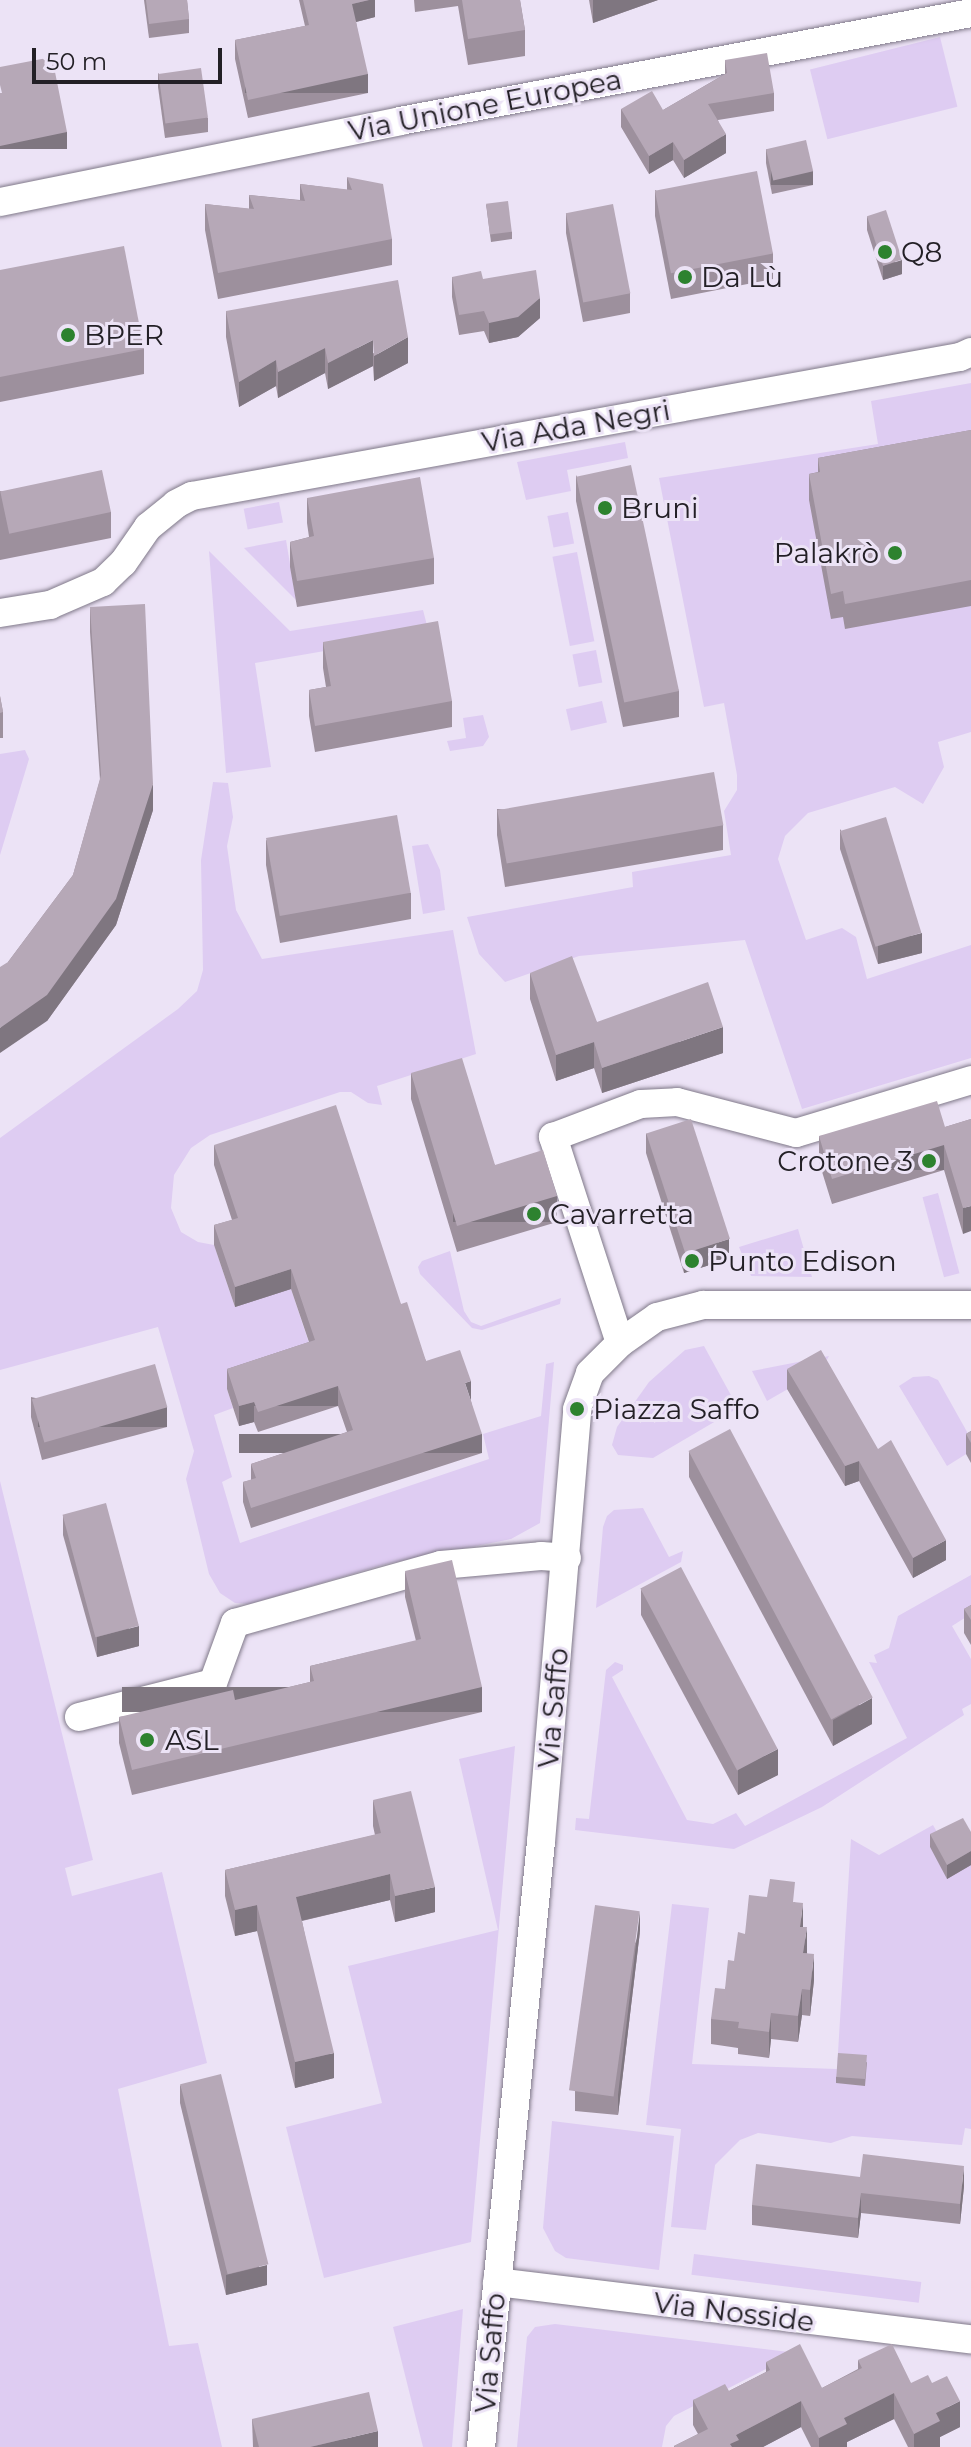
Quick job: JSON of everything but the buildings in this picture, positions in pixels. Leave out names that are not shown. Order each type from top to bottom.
[{"type":"street","name":"Via Unione Europea","points":[[0,202],[400,121],[971,13]]},
{"type":"street","name":"Via Ada Negri","points":[[0,613],[50,605],[103,582],[123,563],[148,527],[176,504],[192,496],[967,356]]},
{"type":"street","points":[[620,1343],[553,1137],[641,1104],[677,1102],[796,1133],[971,1080]]},
{"type":"street","name":"Via Saffo","points":[[481,2447],[567,1558],[577,1409],[590,1373],[620,1343],[657,1317],[703,1305],[971,1305]]},
{"type":"street","points":[[79,1717],[213,1683],[235,1623],[441,1565],[541,1556],[567,1558]]},
{"type":"street","name":"Via Nosside","points":[[497,2282],[971,2339]]},
{"type":"shaded area","points":[[940,37],[957,107],[827,139],[810,69]]},
{"type":"shaded area","points":[[971,383],[971,732],[938,742],[944,767],[923,804],[895,787],[808,813],[785,836],[778,859],[806,940],[842,928],[856,937],[867,979],[971,945],[971,1058],[802,1109],[745,940],[579,956],[505,982],[479,954],[467,917],[633,887],[632,872],[731,855],[724,811],[737,790],[737,775],[724,703],[704,707],[659,478],[878,444],[871,401]]},
{"type":"shaded area","points":[[625,442],[628,458],[567,470],[571,491],[526,500],[517,462]]},
{"type":"shaded area","points":[[279,502],[283,523],[248,529],[244,509]]},
{"type":"shaded area","points":[[568,512],[574,543],[553,547],[547,516]]},
{"type":"shaded area","points":[[286,540],[296,600],[244,548]]},
{"type":"shaded area","points":[[209,551],[290,631],[423,610],[429,633],[255,663],[271,767],[226,773]]},
{"type":"shaded area","points":[[577,552],[594,641],[570,646],[552,557]]},
{"type":"shaded area","points":[[596,650],[602,682],[579,687],[572,655]]},
{"type":"shaded area","points":[[602,701],[607,722],[571,731],[566,709]]},
{"type":"shaded area","points":[[483,715],[489,737],[483,746],[450,751],[447,741],[466,738],[463,718]]},
{"type":"shaded area","points":[[25,750],[29,759],[0,855],[0,754]]},
{"type":"shaded area","points":[[213,782],[228,783],[233,817],[227,846],[236,910],[262,959],[453,930],[476,1054],[377,1086],[382,1105],[368,1103],[351,1092],[340,1092],[210,1135],[191,1148],[174,1175],[171,1208],[181,1232],[198,1242],[214,1245],[235,1307],[288,1280],[314,1358],[227,1389],[233,1408],[214,1415],[232,1477],[222,1482],[240,1543],[489,1459],[483,1434],[541,1416],[546,1364],[554,1362],[540,1523],[511,1539],[386,1564],[250,1604],[235,1603],[220,1593],[209,1574],[186,1479],[194,1451],[158,1327],[0,1370],[0,1138],[178,1009],[197,991],[203,970],[201,860]]},
{"type":"shaded area","points":[[428,844],[440,870],[445,910],[423,914],[412,846]]},
{"type":"shaded area","points":[[938,1193],[959,1273],[944,1277],[923,1197]]},
{"type":"shaded area","points":[[798,1229],[812,1277],[751,1276],[739,1247]]},
{"type":"shaded area","points":[[450,1251],[464,1311],[471,1322],[481,1326],[561,1298],[560,1304],[482,1330],[472,1328],[420,1274],[418,1267],[422,1261]]},
{"type":"shaded area","points":[[704,1346],[738,1408],[653,1458],[618,1455],[612,1445],[617,1427],[649,1382],[685,1350]]},
{"type":"shaded area","points":[[829,1356],[821,1370],[767,1401],[752,1371]]},
{"type":"shaded area","points":[[929,1376],[938,1380],[971,1439],[971,1451],[947,1466],[899,1386],[913,1377]]},
{"type":"shaded area","points":[[0,1481],[93,1860],[65,1868],[72,1896],[162,1872],[207,2063],[118,2089],[169,2346],[198,2343],[222,2447],[0,2447]]},
{"type":"shaded area","points":[[643,1508],[669,1557],[683,1551],[681,1562],[596,1608],[603,1527],[607,1516],[614,1510]]},
{"type":"shaded area","points":[[971,1575],[971,1614],[952,1626],[971,1659],[971,1704],[962,1709],[964,1715],[822,1807],[734,1849],[575,1830],[576,1818],[589,1819],[606,1670],[615,1662],[623,1665],[623,1670],[612,1677],[687,1820],[713,1824],[736,1813],[745,1826],[907,1738],[869,1662],[877,1663],[874,1655],[889,1648],[898,1616]]},
{"type":"shaded area","points":[[515,1746],[471,2242],[324,2278],[286,2127],[382,2103],[348,1966],[498,1930],[459,1759]]},
{"type":"shaded area","points":[[933,1825],[942,1841],[971,1832],[971,2129],[965,2128],[962,2145],[852,2136],[831,2143],[758,2133],[740,2140],[715,2165],[706,2230],[671,2227],[681,2129],[646,2125],[672,1904],[709,1908],[692,2064],[837,2069],[851,1839],[879,1855]]},
{"type":"shaded area","points":[[552,2121],[674,2136],[659,2270],[566,2258],[555,2251],[543,2228]]},
{"type":"shaded area","points":[[694,2254],[921,2282],[919,2303],[691,2275]]},
{"type":"shaded area","points":[[463,2309],[452,2447],[423,2447],[393,2327]]},
{"type":"shaded area","points":[[555,2324],[797,2353],[674,2416],[666,2426],[662,2447],[517,2447],[527,2337],[535,2327]]},
{"type":"place","name":"Q8","points":[[885,252]]},
{"type":"place","name":"Da Lù","points":[[685,277]]},
{"type":"place","name":"BPER","points":[[68,335]]},
{"type":"place","name":"Bruni","points":[[605,508]]},
{"type":"place","name":"Palakrò","points":[[895,553]]},
{"type":"place","name":"Crotone 3","points":[[929,1161]]},
{"type":"place","name":"Cavarretta","points":[[534,1214]]},
{"type":"place","name":"Punto Edison","points":[[692,1261]]},
{"type":"place","name":"Piazza Saffo","points":[[577,1409]]},
{"type":"place","name":"ASL","points":[[147,1740]]}]
